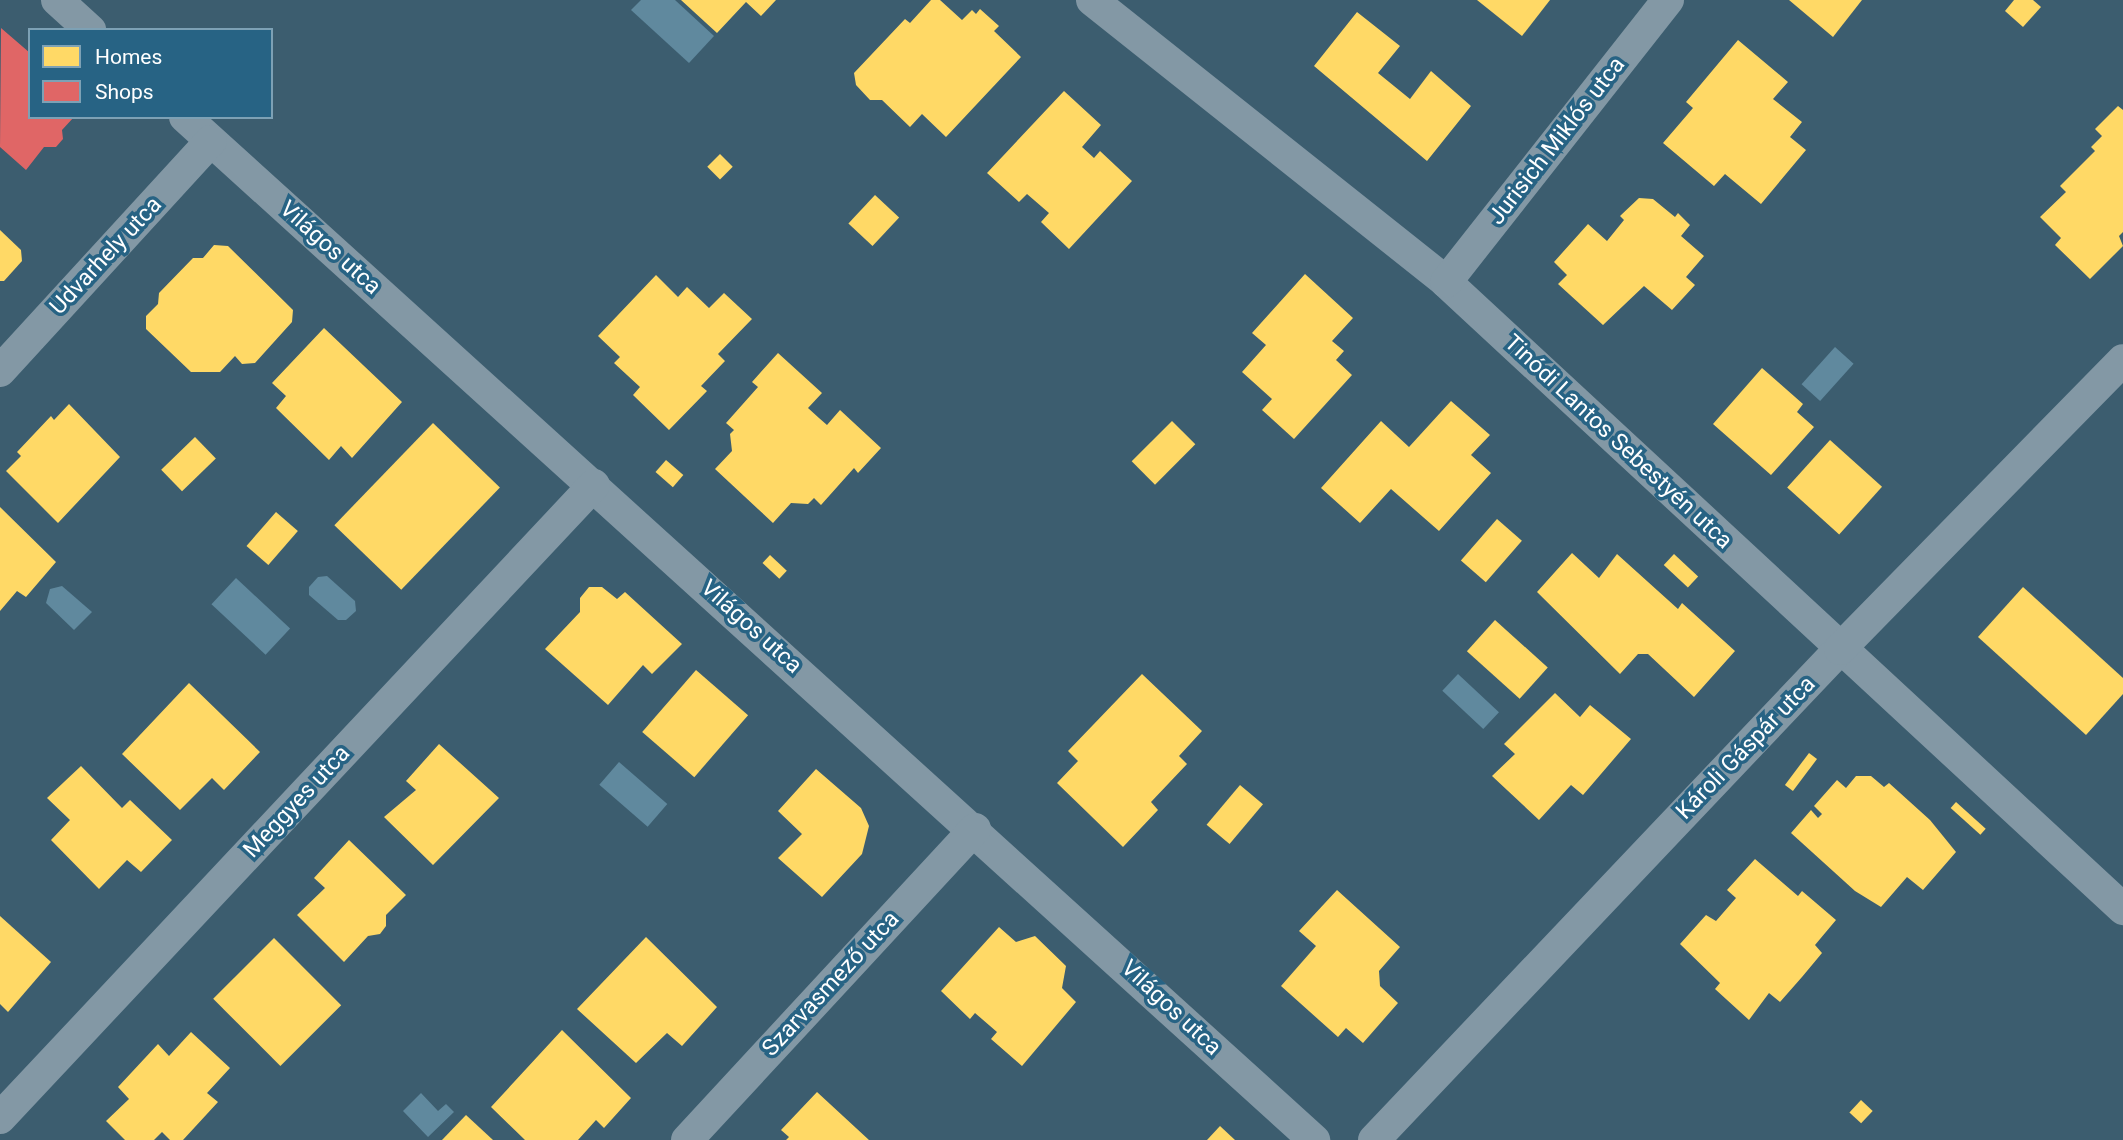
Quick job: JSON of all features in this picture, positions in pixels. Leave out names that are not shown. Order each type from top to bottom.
[{"type":"street","points":[[57,0],[88,28]]},
{"type":"street","name":"Tinódi Lantos Sebestyén utca","points":[[1092,0],[1446,282],[2123,909]]},
{"type":"street","name":"Jurisich Miklós utca","points":[[1446,282],[1668,0]]},
{"type":"street","name":"Világos utca","points":[[187,119],[975,829],[1314,1140]]},
{"type":"street","name":"Udvarhely utca","points":[[0,371],[211,141]]},
{"type":"street","name":"Károli Gáspár utca","points":[[1374,1140],[1840,649],[2123,360]]},
{"type":"street","name":"Meggyes utca","points":[[0,1118],[594,485]]},
{"type":"street","name":"Szarvasmező utca","points":[[687,1140],[975,829]]},
{"type":"street","points":[[0,1135],[6,1140]]},
{"type":"water","points":[[641,0],[675,0],[714,36],[689,63],[631,10]]},
{"type":"water","points":[[1835,347],[1854,364],[1820,401],[1802,384]]},
{"type":"water","points":[[327,576],[355,601],[356,611],[346,620],[338,620],[309,595],[309,587],[318,577]]},
{"type":"water","points":[[236,578],[290,628],[266,655],[211,604]]},
{"type":"water","points":[[62,586],[92,612],[74,630],[46,603],[50,589]]},
{"type":"water","points":[[1458,674],[1499,712],[1483,729],[1442,691]]},
{"type":"water","points":[[619,762],[667,804],[648,827],[599,785]]},
{"type":"water","points":[[421,1093],[438,1111],[446,1104],[454,1112],[428,1137],[403,1111]]},
{"type":"building: Homes","points":[[681,0],[776,0],[761,16],[746,2],[717,33]]},
{"type":"building: Homes","points":[[931,0],[940,0],[962,20],[972,10],[976,14],[980,9],[999,26],[994,31],[1021,57],[946,137],[922,114],[910,127],[882,100],[870,100],[856,85],[854,73],[905,19],[910,23]]},
{"type":"building: Homes","points":[[1477,0],[1550,0],[1522,36]]},
{"type":"building: Homes","points":[[1789,0],[1862,0],[1833,37]]},
{"type":"building: Homes","points":[[2014,0],[2033,0],[2041,7],[2023,27],[2005,11]]},
{"type":"building: Homes","points":[[1357,12],[1400,46],[1378,73],[1410,99],[1431,71],[1471,106],[1427,161],[1314,66]]},
{"type":"building: Homes","points":[[1738,40],[1788,82],[1773,99],[1802,122],[1790,137],[1806,150],[1761,204],[1725,174],[1714,186],[1663,143],[1693,108],[1686,102]]},
{"type":"building: Homes","points":[[1064,91],[1101,125],[1082,147],[1094,158],[1100,151],[1132,181],[1069,249],[1041,222],[1049,213],[1027,194],[1019,202],[987,173]]},
{"type":"building: Homes","points":[[2118,106],[2123,110],[2123,232],[2119,236],[2123,246],[2090,279],[2055,245],[2061,238],[2040,217],[2066,192],[2060,186],[2095,151],[2091,147],[2102,136],[2095,129]]},
{"type":"building: Homes","points":[[720,154],[733,167],[720,179],[707,167]]},
{"type":"building: Homes","points":[[875,195],[899,218],[873,246],[848,224]]},
{"type":"building: Homes","points":[[1639,198],[1653,199],[1675,217],[1678,213],[1690,225],[1681,236],[1704,256],[1686,277],[1695,285],[1672,310],[1644,286],[1603,325],[1558,284],[1567,275],[1554,262],[1588,224],[1607,241],[1624,220],[1620,216]]},
{"type":"building: Homes","points":[[0,230],[21,250],[22,261],[4,281],[0,281]]},
{"type":"building: Homes","points":[[214,245],[228,246],[293,310],[292,322],[255,363],[242,364],[235,356],[220,372],[191,372],[146,329],[146,316],[158,304],[159,293],[193,258],[203,258]]},
{"type":"building: Homes","points":[[1305,274],[1353,318],[1332,341],[1344,351],[1336,360],[1352,375],[1294,439],[1262,410],[1272,399],[1242,372],[1266,345],[1252,333]]},
{"type":"building: Homes","points":[[656,275],[678,297],[687,287],[709,308],[724,293],[752,319],[718,354],[725,361],[701,386],[707,391],[669,430],[633,395],[640,387],[614,363],[620,357],[598,336]]},
{"type":"building: Homes","points":[[324,328],[402,402],[352,458],[341,446],[329,460],[276,408],[286,396],[272,383]]},
{"type":"building: Homes","points":[[778,353],[822,393],[808,408],[827,425],[840,410],[881,448],[858,473],[854,468],[821,505],[814,498],[808,504],[791,503],[773,523],[715,469],[732,451],[730,434],[734,430],[726,423],[758,387],[752,382]]},
{"type":"building: Homes","points":[[1762,368],[1803,404],[1797,412],[1814,427],[1771,475],[1713,424]]},
{"type":"building: Homes","points":[[1451,401],[1490,435],[1471,455],[1491,473],[1439,531],[1391,489],[1360,523],[1321,488],[1381,421],[1409,447]]},
{"type":"building: Homes","points":[[69,404],[120,457],[58,523],[6,471],[21,456],[17,452],[51,416],[54,420]]},
{"type":"building: Homes","points":[[1172,421],[1195,444],[1155,485],[1132,461]]},
{"type":"building: Homes","points":[[433,423],[500,488],[401,590],[334,525]]},
{"type":"building: Homes","points":[[195,437],[216,459],[182,491],[161,470]]},
{"type":"building: Homes","points":[[1830,440],[1882,487],[1839,534],[1787,488]]},
{"type":"building: Homes","points":[[666,460],[683,475],[673,487],[656,472]]},
{"type":"building: Homes","points":[[0,507],[56,562],[26,597],[17,591],[0,611]]},
{"type":"building: Homes","points":[[276,512],[298,531],[268,565],[246,546]]},
{"type":"building: Homes","points":[[1497,519],[1522,541],[1486,582],[1461,561]]},
{"type":"building: Homes","points":[[1572,553],[1599,578],[1617,554],[1678,609],[1682,603],[1735,651],[1694,697],[1648,654],[1638,654],[1620,674],[1537,592]]},
{"type":"building: Homes","points":[[1674,554],[1698,577],[1688,587],[1664,565]]},
{"type":"building: Homes","points":[[770,555],[787,571],[779,579],[762,563]]},
{"type":"building: Homes","points":[[589,587],[602,587],[617,599],[625,592],[682,644],[652,674],[643,665],[608,705],[545,649],[580,612],[580,598]]},
{"type":"building: Homes","points":[[2023,587],[2123,678],[2123,694],[2086,735],[1978,637]]},
{"type":"building: Homes","points":[[1495,620],[1548,668],[1520,699],[1467,651]]},
{"type":"building: Homes","points":[[696,670],[748,715],[694,777],[642,732]]},
{"type":"building: Homes","points":[[1142,674],[1202,731],[1179,756],[1187,764],[1151,802],[1158,810],[1123,847],[1057,783],[1078,761],[1068,751]]},
{"type":"building: Homes","points":[[189,683],[260,752],[224,790],[212,778],[180,810],[122,754]]},
{"type":"building: Homes","points":[[1555,693],[1580,717],[1590,705],[1631,739],[1583,795],[1571,785],[1539,820],[1492,776],[1515,754],[1504,744]]},
{"type":"building: Homes","points":[[439,744],[499,798],[433,865],[384,817],[416,790],[406,781]]},
{"type":"building: Homes","points":[[1809,753],[1817,759],[1793,791],[1785,785]]},
{"type":"building: Homes","points":[[81,766],[122,808],[130,800],[172,840],[141,872],[127,860],[99,889],[51,840],[70,820],[47,798]]},
{"type":"building: Homes","points":[[816,769],[861,808],[869,826],[862,854],[822,897],[778,858],[802,834],[778,811]]},
{"type":"building: Homes","points":[[1856,776],[1871,776],[1884,787],[1889,783],[1930,820],[1956,852],[1923,890],[1907,877],[1881,907],[1855,891],[1791,833],[1811,810],[1818,818],[1822,814],[1814,806],[1837,780],[1846,788]]},
{"type":"building: Homes","points":[[1240,785],[1263,804],[1230,844],[1207,825]]},
{"type":"building: Homes","points":[[1956,802],[1986,829],[1980,835],[1951,808]]},
{"type":"building: Homes","points":[[349,840],[406,895],[386,915],[386,926],[380,934],[368,936],[344,962],[297,915],[325,888],[314,878]]},
{"type":"building: Homes","points":[[1755,859],[1798,896],[1802,891],[1836,920],[1815,945],[1822,953],[1802,977],[1780,1002],[1769,993],[1749,1020],[1715,989],[1720,983],[1680,944],[1706,915],[1716,921],[1736,898],[1727,890]]},
{"type":"building: Homes","points":[[1337,890],[1400,947],[1379,971],[1380,986],[1398,1003],[1363,1043],[1346,1028],[1338,1037],[1281,986],[1316,946],[1299,931]]},
{"type":"building: Homes","points":[[0,916],[51,962],[8,1012],[0,1004]]},
{"type":"building: Homes","points":[[999,927],[1016,942],[1035,936],[1066,966],[1062,988],[1076,1002],[1022,1066],[991,1039],[997,1032],[975,1013],[970,1019],[941,991]]},
{"type":"building: Homes","points":[[646,937],[717,1007],[682,1046],[667,1033],[636,1063],[577,1009]]},
{"type":"building: Homes","points":[[274,938],[341,1005],[280,1066],[213,999]]},
{"type":"building: Homes","points":[[562,1030],[631,1098],[604,1128],[596,1120],[578,1140],[525,1140],[491,1107]]},
{"type":"building: Homes","points":[[191,1032],[230,1068],[207,1093],[218,1102],[183,1140],[170,1140],[162,1132],[154,1140],[125,1140],[106,1121],[129,1099],[118,1087],[158,1044],[169,1056]]},
{"type":"building: Homes","points":[[817,1092],[869,1140],[786,1140],[789,1137],[781,1130]]},
{"type":"building: Homes","points":[[1861,1100],[1873,1111],[1861,1123],[1849,1112]]},
{"type":"building: Homes","points":[[466,1115],[493,1140],[442,1140]]},
{"type":"building: Homes","points":[[1220,1126],[1235,1140],[1207,1140]]},
{"type":"building: Shops","points":[[1,28],[28,51],[28,119],[72,119],[62,130],[63,139],[56,147],[44,147],[26,170],[0,147]]}]
